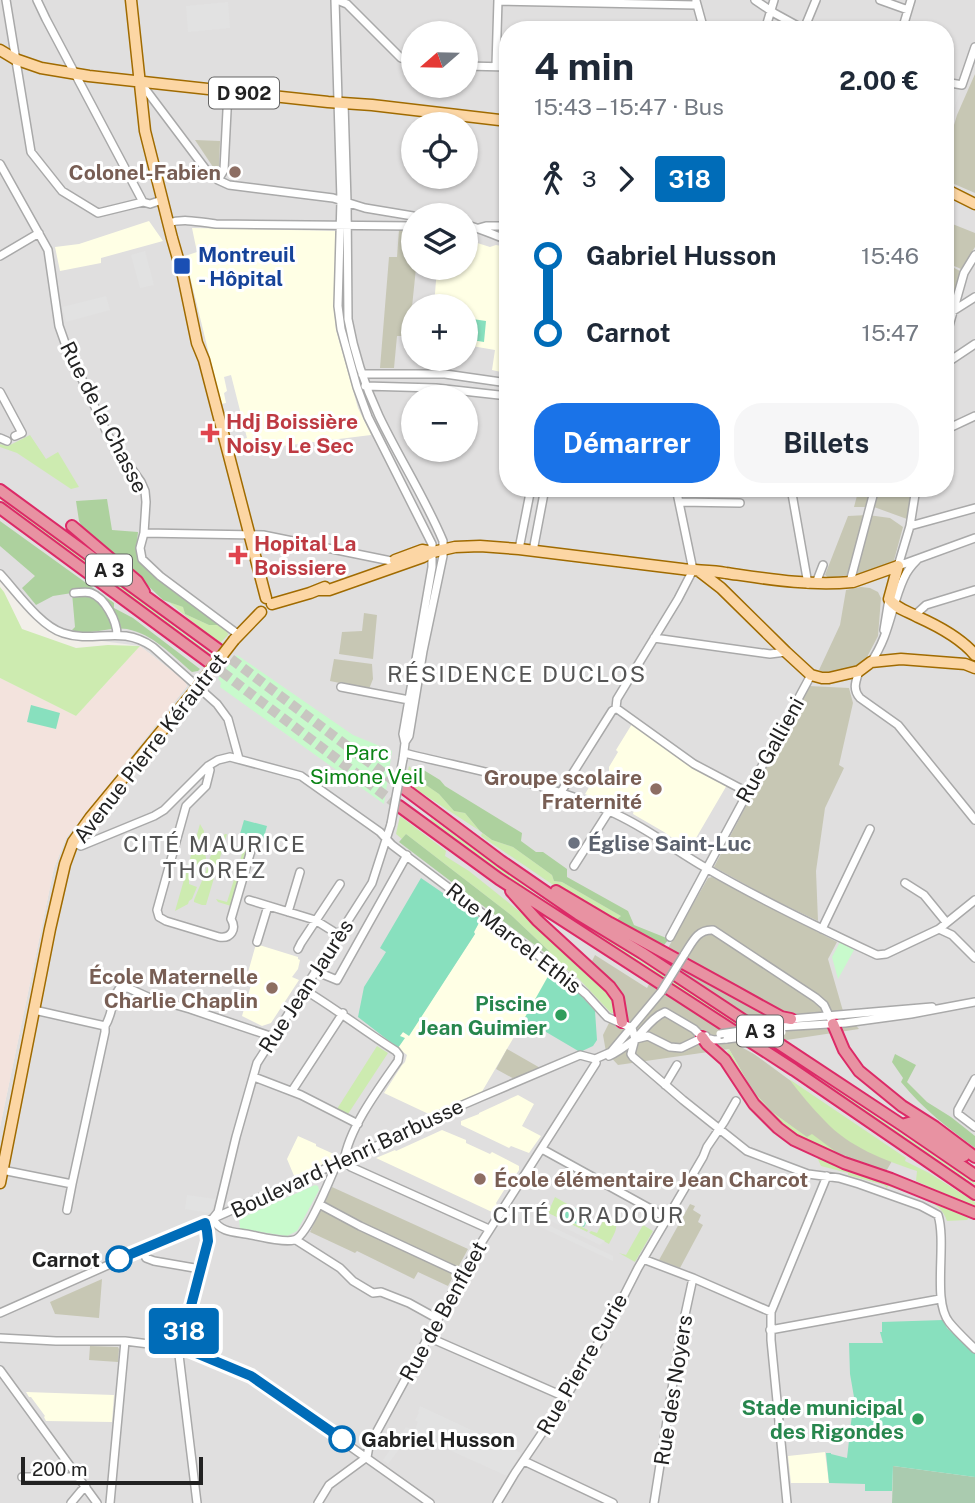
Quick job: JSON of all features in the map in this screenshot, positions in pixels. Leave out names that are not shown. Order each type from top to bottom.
[{"type":"highway","name":"A 3","points":[[0,490],[219,650]]},
{"type":"highway","name":"A 3","points":[[0,508],[210,663]]},
{"type":"highway","points":[[72,526],[137,581],[147,597]]},
{"type":"highway","name":"A 3","points":[[402,787],[543,890],[975,1175]]},
{"type":"highway","name":"A 3","points":[[398,806],[499,879],[794,1070],[975,1194]]},
{"type":"highway","points":[[499,879],[537,920],[610,987],[618,998],[627,1025]]},
{"type":"highway","points":[[543,890],[555,891],[781,1017],[791,1019]]},
{"type":"highway","points":[[831,1020],[844,1050],[859,1071],[975,1160]]},
{"type":"highway","points":[[702,1037],[706,1044],[725,1060],[754,1104],[794,1140],[844,1163],[975,1213]]},
{"type":"highway","points":[[902,1125],[912,1122],[937,1140],[975,1160]]},
{"type":"main road","points":[[131,0],[143,122],[183,276],[197,343],[204,360],[249,535],[269,601]]},
{"type":"main road","name":"D 902","points":[[0,50],[15,59],[41,68],[75,73],[499,120]]},
{"type":"main road","points":[[954,193],[975,204]]},
{"type":"main road","points":[[320,590],[422,550],[480,546],[706,570],[766,580],[812,583],[849,582],[898,566],[892,603],[967,646],[973,653],[970,666],[901,659],[871,662],[859,671],[829,678],[811,675],[727,594],[696,570]]},
{"type":"main road","points":[[320,590],[330,590],[438,550]]},
{"type":"main road","points":[[727,594],[729,582],[741,575]]},
{"type":"main road","name":"Avenue Pierre Kérautret","points":[[0,1183],[65,864],[74,842],[90,818],[237,637],[261,612],[271,611],[269,601],[320,590]]},
{"type":"street","points":[[6,0],[31,152],[62,191],[98,213],[143,202],[149,204],[162,201]]},
{"type":"street","points":[[37,0],[143,202]]},
{"type":"street","points":[[401,58],[347,4],[336,0],[348,319],[354,347],[378,414],[441,537],[438,550]]},
{"type":"street","points":[[755,0],[788,21]]},
{"type":"street","points":[[768,21],[774,0]]},
{"type":"street","points":[[808,21],[816,0]]},
{"type":"street","points":[[880,0],[908,10]]},
{"type":"street","points":[[905,21],[911,0]]},
{"type":"street","points":[[496,66],[498,1],[696,2],[701,21]]},
{"type":"street","points":[[954,84],[962,85],[975,47]]},
{"type":"street","points":[[478,66],[499,66]]},
{"type":"street","points":[[140,81],[207,171],[218,180],[229,185],[344,201],[365,208],[401,214]]},
{"type":"street","points":[[218,180],[224,170],[228,91]]},
{"type":"street","name":"Rue de la Chasse","points":[[0,164],[48,250],[65,343],[109,437],[145,491],[144,533],[140,548],[142,559],[237,637]]},
{"type":"street","points":[[168,223],[194,221],[216,224],[401,226]]},
{"type":"street","points":[[344,225],[338,306],[353,374],[371,424],[432,544],[438,550]]},
{"type":"street","points":[[478,227],[499,227]]},
{"type":"street","points":[[483,228],[499,236]]},
{"type":"street","points":[[0,256],[39,233]]},
{"type":"street","points":[[954,308],[964,273],[975,255]]},
{"type":"street","points":[[954,311],[975,297]]},
{"type":"street","points":[[954,355],[975,344]]},
{"type":"street","points":[[353,374],[445,374],[499,382]]},
{"type":"street","points":[[357,387],[436,388],[499,395]]},
{"type":"street","points":[[0,393],[22,433],[15,436]]},
{"type":"street","points":[[954,426],[975,416]]},
{"type":"street","points":[[519,549],[529,497]]},
{"type":"street","points":[[533,551],[543,497]]},
{"type":"street","points":[[561,792],[616,708],[617,699],[696,570],[679,497]]},
{"type":"street","points":[[792,497],[806,568],[812,583]]},
{"type":"street","points":[[849,582],[873,497]]},
{"type":"street","points":[[898,566],[910,526],[915,497]]},
{"type":"street","points":[[680,502],[740,503]]},
{"type":"street","points":[[910,526],[975,508]]},
{"type":"street","points":[[144,533],[264,535],[391,561]]},
{"type":"street","points":[[898,566],[975,538]]},
{"type":"street","name":"Rue Jean Jaurès","points":[[405,743],[403,734],[432,567],[438,550]]},
{"type":"street","name":"Rue Jean Jaurès","points":[[180,1348],[208,1241],[206,1226],[218,1212],[257,1063],[372,883],[391,824],[405,743],[409,736],[438,550]]},
{"type":"street","points":[[871,662],[890,625],[892,603],[903,579],[917,560]]},
{"type":"street","points":[[806,568],[823,565],[812,583]]},
{"type":"street","points":[[0,576],[41,622],[59,636],[75,640],[94,640],[107,635],[123,635],[144,641],[217,704],[228,719],[239,759],[230,757],[208,766],[164,810],[154,816],[81,846],[74,842]]},
{"type":"street","points":[[915,615],[926,605],[975,590]]},
{"type":"street","points":[[74,593],[88,592],[100,600],[109,610],[117,635]]},
{"type":"street","points":[[654,638],[770,654],[786,652]]},
{"type":"street","points":[[859,671],[856,693],[898,725],[975,820]]},
{"type":"street","name":"Rue Gallieni","points":[[670,937],[811,675]]},
{"type":"street","points":[[341,687],[409,700]]},
{"type":"street","points":[[616,708],[694,764],[747,792]]},
{"type":"street","points":[[403,756],[561,792],[609,810],[764,900],[877,955],[886,954],[939,929],[975,900]]},
{"type":"street","name":"Rue Marcel Ethis","points":[[239,759],[301,776],[380,832],[564,975],[607,1017],[627,1025]]},
{"type":"street","points":[[208,766],[210,770],[206,786],[186,806],[157,910],[159,917],[219,937],[230,934],[234,927],[231,919],[254,840]]},
{"type":"street","points":[[574,866],[609,810]]},
{"type":"street","points":[[822,929],[870,829]]},
{"type":"street","points":[[315,971],[337,980],[407,855]]},
{"type":"street","points":[[288,912],[300,872]]},
{"type":"street","points":[[905,883],[924,895],[946,922]]},
{"type":"street","points":[[298,949],[340,884]]},
{"type":"street","points":[[249,900],[315,920],[339,935]]},
{"type":"street","points":[[257,942],[268,906]]},
{"type":"street","points":[[939,929],[952,935],[975,958]]},
{"type":"street","name":"Boulevard Henri Barbusse","points":[[0,1313],[142,1250],[206,1226],[213,1219],[428,1124],[437,1116],[580,1055],[595,1059],[611,1052],[627,1025],[659,995],[699,932],[713,930],[816,998],[824,1005],[831,1020]]},
{"type":"street","points":[[67,1210],[105,1032],[104,1026],[119,989],[128,988],[148,997],[273,1037]]},
{"type":"street","points":[[303,989],[343,1013],[399,1055],[398,1061],[358,1124],[345,1151],[344,1161],[351,1167],[489,1229]]},
{"type":"street","points":[[659,995],[665,1012],[694,1029],[702,1037],[727,1039],[776,1028]]},
{"type":"street","points":[[791,1019],[831,1020],[911,1014],[975,1002]]},
{"type":"street","points":[[767,1009],[774,1018],[776,1028]]},
{"type":"street","points":[[34,1010],[104,1026]]},
{"type":"street","points":[[580,1055],[596,1063],[619,1051],[635,1039],[657,1015],[665,1012]]},
{"type":"street","points":[[292,1091],[343,1013]]},
{"type":"street","points":[[635,1039],[648,1036],[670,1047],[681,1048],[702,1037],[761,1028],[803,1027],[831,1020]]},
{"type":"street","points":[[627,1025],[635,1039],[631,1054],[747,1151],[808,1174],[851,1182],[921,1206],[938,1215],[941,1225],[940,1299],[947,1320],[975,1349]]},
{"type":"street","name":"Rue de Benfleet","points":[[367,1457],[369,1446],[489,1229],[596,1063]]},
{"type":"street","points":[[665,1085],[677,1065]]},
{"type":"street","points":[[254,1077],[292,1091],[358,1124]]},
{"type":"street","points":[[975,1079],[958,1110],[958,1114],[975,1127]]},
{"type":"street","name":"Rue Pierre Curie","points":[[497,1503],[609,1325],[627,1287],[736,1101]]},
{"type":"street","points":[[542,1149],[667,1218]]},
{"type":"street","points":[[296,1240],[319,1204],[336,1165]]},
{"type":"street","points":[[2,1170],[72,1184]]},
{"type":"street","points":[[787,1503],[770,1330],[771,1312],[827,1176]]},
{"type":"street","points":[[319,1204],[463,1274]]},
{"type":"street","points":[[213,1219],[217,1226],[229,1232],[296,1240],[373,1293],[382,1292],[438,1319]]},
{"type":"street","points":[[142,1250],[146,1258],[154,1261],[200,1269]]},
{"type":"street","points":[[643,1259],[771,1312]]},
{"type":"street","name":"Rue des Noyers","points":[[654,1503],[680,1338],[693,1278]]},
{"type":"street","points":[[770,1330],[940,1299]]},
{"type":"street","points":[[0,1338],[125,1341],[191,1351],[251,1376],[430,1503]]},
{"type":"street","points":[[428,1338],[565,1397]]},
{"type":"street","points":[[110,1503],[125,1341]]},
{"type":"street","points":[[180,1348],[197,1503]]},
{"type":"street","points":[[0,1370],[97,1503]]},
{"type":"street","points":[[318,1503],[328,1485],[367,1457]]},
{"type":"street","points":[[524,1461],[613,1503]]},
{"type":"street","points":[[22,1477],[79,1476]]},
{"type":"street","points":[[72,1503],[86,1487]]},
{"type":"shaded area","points":[[0,0],[975,0],[975,1477],[893,1466],[892,1503],[0,1503],[0,1127],[54,868],[66,838],[187,686],[185,681],[140,646],[59,636],[46,627],[0,578]]},
{"type":"shaded area","points":[[228,2],[230,28],[188,32],[186,6]]},
{"type":"shaded area","points":[[975,74],[975,193],[954,184],[954,125]]},
{"type":"shaded area","points":[[954,88],[961,89],[954,109]]},
{"type":"shaded area","points":[[195,140],[220,141],[219,166],[213,167]]},
{"type":"shaded area","points":[[149,221],[163,241],[101,258],[101,263],[60,271],[55,247],[79,244]]},
{"type":"shaded area","points":[[954,225],[975,233],[975,247],[961,269],[954,266]]},
{"type":"shaded area","points":[[192,228],[336,231],[336,330],[358,408],[371,435],[233,452],[185,256],[197,252]]},
{"type":"shaded area","points":[[401,230],[401,280],[415,280],[413,294],[401,294],[401,336],[397,336],[394,368],[380,368],[389,257],[397,257]]},
{"type":"shaded area","points":[[478,243],[490,247],[499,246],[499,372],[492,370],[495,350],[478,347],[478,294],[435,294],[436,280],[478,280]]},
{"type":"shaded area","points":[[145,251],[154,285],[140,288],[131,255]]},
{"type":"shaded area","points":[[954,268],[960,271],[954,295]]},
{"type":"shaded area","points":[[106,296],[110,310],[66,322],[62,307]]},
{"type":"shaded area","points":[[231,375],[247,438],[231,441],[221,404],[226,403],[224,377]]},
{"type":"shaded area","points":[[857,497],[911,497],[907,519],[874,507],[854,507]]},
{"type":"shaded area","points":[[848,516],[890,518],[903,527],[893,564],[856,576],[829,578],[825,575]]},
{"type":"shaded area","points":[[861,587],[878,592],[881,598],[878,636],[866,659],[855,667],[829,675],[819,670],[840,625],[846,590]]},
{"type":"shaded area","points":[[364,613],[377,615],[373,659],[339,654],[342,632],[362,631]]},
{"type":"shaded area","points":[[140,646],[185,681],[187,686],[66,838],[54,868],[0,1127],[0,678],[76,716]]},
{"type":"shaded area","points":[[334,659],[372,664],[373,679],[369,689],[330,681]]},
{"type":"shaded area","points":[[809,686],[849,688],[853,703],[839,765],[844,768],[825,808],[816,871],[818,921],[714,867]]},
{"type":"shaded area","name":"Groupe scolaire Fraternité","points":[[632,724],[663,743],[700,772],[727,785],[689,850],[633,814],[634,810],[619,802],[614,806],[585,794],[594,779],[609,773],[609,767],[618,752],[616,750]]},
{"type":"shaded area","points":[[712,877],[837,942],[828,959],[843,1011],[859,1029],[741,1047],[795,1084],[892,1161],[884,1175],[807,1138],[772,1112],[752,1090],[729,1049],[618,1065],[606,1052],[603,1035],[615,1011],[609,994],[591,976],[591,963],[595,955],[647,988],[708,878]]},
{"type":"shaded area","points":[[481,919],[552,972],[480,1095],[433,1116],[384,1093],[407,1055],[398,1048],[399,1037],[403,1032],[409,1035],[475,934]]},
{"type":"shaded area","name":"École Maternelle Charlie Chaplin","points":[[256,944],[298,957],[300,960],[292,977],[299,980],[271,1023],[262,1026],[242,1016],[251,985],[245,983]]},
{"type":"shaded area","points":[[507,1049],[542,1069],[516,1080],[496,1069]]},
{"type":"shaded area","points":[[518,1095],[534,1104],[522,1126],[541,1136],[529,1153],[511,1146],[509,1148],[461,1125],[461,1121]]},
{"type":"shaded area","points":[[442,1130],[519,1166],[492,1212],[376,1158]]},
{"type":"shaded area","points":[[298,1136],[336,1155],[328,1163],[295,1178],[287,1159]]},
{"type":"shaded area","points":[[332,1187],[468,1249],[448,1286],[418,1272],[414,1279],[310,1232]]},
{"type":"shaded area","points":[[187,1195],[215,1199],[211,1213],[185,1209]]},
{"type":"shaded area","points":[[690,1204],[695,1206],[693,1210],[701,1215],[698,1222],[703,1225],[680,1268],[659,1260]]},
{"type":"shaded area","points":[[515,1209],[613,1256],[613,1261],[515,1215]]},
{"type":"shaded area","points":[[550,1214],[605,1241],[600,1245],[545,1218]]},
{"type":"shaded area","points":[[102,1279],[99,1318],[55,1314],[50,1302]]},
{"type":"shaded area","points":[[90,1346],[118,1347],[118,1362],[89,1360]]},
{"type":"shaded area","points":[[26,1392],[114,1395],[112,1422],[46,1421]]},
{"type":"shaded area","points":[[420,1406],[521,1453],[507,1476],[436,1444],[437,1440],[419,1433],[406,1451],[400,1448],[388,1464],[383,1460],[406,1427],[415,1430]]},
{"type":"shaded area","points":[[825,1452],[829,1483],[791,1483],[788,1456]]},
{"type":"shaded area","points":[[893,1466],[975,1477],[975,1503],[892,1503]]},
{"type":"green space","points":[[478,320],[486,321],[484,342],[478,341]]},
{"type":"green space","points":[[30,435],[46,459],[58,452],[79,487],[71,489],[17,453],[0,447],[0,444],[8,446]]},
{"type":"green space","points":[[0,496],[211,654],[209,656],[0,499]]},
{"type":"green space","points":[[107,499],[112,530],[138,532],[136,552],[143,566],[222,625],[209,625],[185,614],[183,607],[163,600],[85,533],[79,521],[76,501]]},
{"type":"green space","points":[[0,521],[114,603],[114,608],[133,618],[200,669],[192,672],[162,646],[127,629],[84,632],[72,630],[75,627],[72,593],[53,596],[36,605],[22,588],[35,576],[0,546]]},
{"type":"green space","points":[[0,587],[22,629],[76,648],[140,646],[76,716],[0,678]]},
{"type":"green space","points":[[169,602],[183,607],[185,614],[209,625],[222,625],[227,629],[228,635],[219,644]]},
{"type":"green space","name":"Parc Simone Veil","points":[[237,655],[353,735],[392,751],[384,804],[220,687],[218,678]]},
{"type":"green space","points":[[31,705],[60,713],[56,729],[27,722]]},
{"type":"green space","points":[[409,766],[413,770],[411,774],[439,794],[454,811],[465,813],[480,831],[411,786],[406,780]]},
{"type":"green space","points":[[417,766],[522,833],[521,841],[567,869],[567,877],[628,911],[634,925],[669,939],[664,945],[643,937],[615,921],[621,916],[562,882],[554,881],[552,875],[513,847],[492,840],[480,831],[465,813],[454,811],[439,794],[410,774]]},
{"type":"green space","points":[[400,816],[446,851],[445,856],[469,871],[519,911],[591,976],[609,994],[614,1013],[579,979],[548,955],[549,951],[511,915],[406,834],[402,839],[396,834]]},
{"type":"green space","points":[[431,818],[534,893],[741,1025],[738,1026],[533,895],[430,820]]},
{"type":"green space","points":[[244,820],[267,826],[263,841],[240,834]]},
{"type":"green space","points":[[200,824],[204,831],[206,858],[201,877],[194,874],[189,880],[189,884],[197,887],[192,899],[175,911]]},
{"type":"green space","points":[[482,833],[492,840],[513,847],[552,875],[554,881],[562,882],[621,916],[615,921],[559,889],[481,836]]},
{"type":"green space","points":[[225,834],[206,905],[194,902],[215,849],[215,841]]},
{"type":"green space","points":[[406,834],[511,915],[549,951],[548,955],[399,842]]},
{"type":"green space","points":[[247,838],[251,841],[231,906],[218,902],[216,899],[227,902]]},
{"type":"green space","points":[[421,878],[481,919],[475,934],[409,1036],[403,1032],[400,1036],[405,1038],[398,1048],[358,1017],[364,987],[386,952],[380,948]]},
{"type":"green space","points":[[840,942],[854,950],[838,979],[832,957]]},
{"type":"green space","name":"Piscine Jean Guimier","points":[[551,971],[575,989],[595,1011],[597,1040],[593,1046],[580,1052],[524,1019]]},
{"type":"green space","points":[[767,1045],[975,1183],[975,1185]]},
{"type":"green space","points":[[377,1046],[388,1053],[348,1114],[337,1109]]},
{"type":"green space","points":[[729,1049],[752,1090],[772,1112],[807,1137],[812,1134],[844,1158],[815,1145],[765,1110],[742,1081],[727,1051]]},
{"type":"green space","points":[[895,1054],[916,1065],[907,1082],[927,1102],[975,1136],[975,1148],[909,1092],[892,1062]]},
{"type":"green space","points":[[714,1055],[718,1055],[752,1106],[770,1125],[754,1110],[734,1085],[720,1060]]},
{"type":"green space","points":[[789,1079],[906,1158],[905,1161],[975,1202],[975,1207],[916,1181],[917,1171],[880,1157],[845,1138],[820,1116]]},
{"type":"green space","points":[[771,1125],[784,1136],[830,1161],[925,1198],[969,1218],[947,1221],[938,1207],[922,1198],[821,1166],[816,1155],[784,1137]]},
{"type":"green space","points":[[315,1185],[319,1190],[297,1231],[287,1236],[240,1229],[239,1219]]},
{"type":"green space","points":[[555,1197],[569,1205],[563,1218],[588,1230],[587,1232],[550,1214],[546,1217]]},
{"type":"green space","points":[[569,1205],[590,1215],[584,1227],[563,1218]]},
{"type":"green space","points":[[606,1215],[616,1224],[609,1244],[589,1233],[597,1233]]},
{"type":"green space","points":[[643,1225],[653,1231],[635,1262],[619,1253],[626,1255]]},
{"type":"green space","points":[[943,1320],[947,1328],[975,1353],[975,1477],[893,1466],[892,1491],[865,1491],[865,1484],[829,1483],[826,1453],[847,1458],[854,1397],[849,1343],[883,1343],[880,1332],[882,1322]]},
{"type":"tunnel","points":[[219,650],[402,787]]},
{"type":"tunnel","points":[[210,663],[399,806]]},
{"type":"bus line","name":"318","points":[[119,1259],[205,1223],[208,1241],[180,1348],[251,1376],[342,1439]]},
{"type":"place","name":"Colonel-Fabien","points":[[235,172]]},
{"type":"place","name":"Montreuil - Hôpital","points":[[182,266]]},
{"type":"place","name":"Hdj Boissière Noisy Le Sec","points":[[210,433]]},
{"type":"place","name":"Hopital La Boissiere","points":[[238,555]]},
{"type":"place","name":"Groupe scolaire Fraternité","points":[[656,789]]},
{"type":"place","name":"Église Saint-Luc","points":[[574,843]]},
{"type":"place","name":"École Maternelle Charlie Chaplin","points":[[272,988]]},
{"type":"place","name":"Piscine Jean Guimier","points":[[561,1015]]},
{"type":"place","name":"École élémentaire Jean Charcot","points":[[480,1179]]},
{"type":"place","name":"Carnot","points":[[119,1259]]},
{"type":"place","name":"Stade municipal des Rigondes","points":[[918,1419]]},
{"type":"place","name":"Gabriel Husson","points":[[342,1439]]},
{"type":"district","name":"RÉSIDENCE DUCLOS","points":[[517,673]]},
{"type":"district","name":"CITÉ MAURICE THOREZ","points":[[215,856]]},
{"type":"district","name":"CITÉ ORADOUR","points":[[589,1214]]}]
